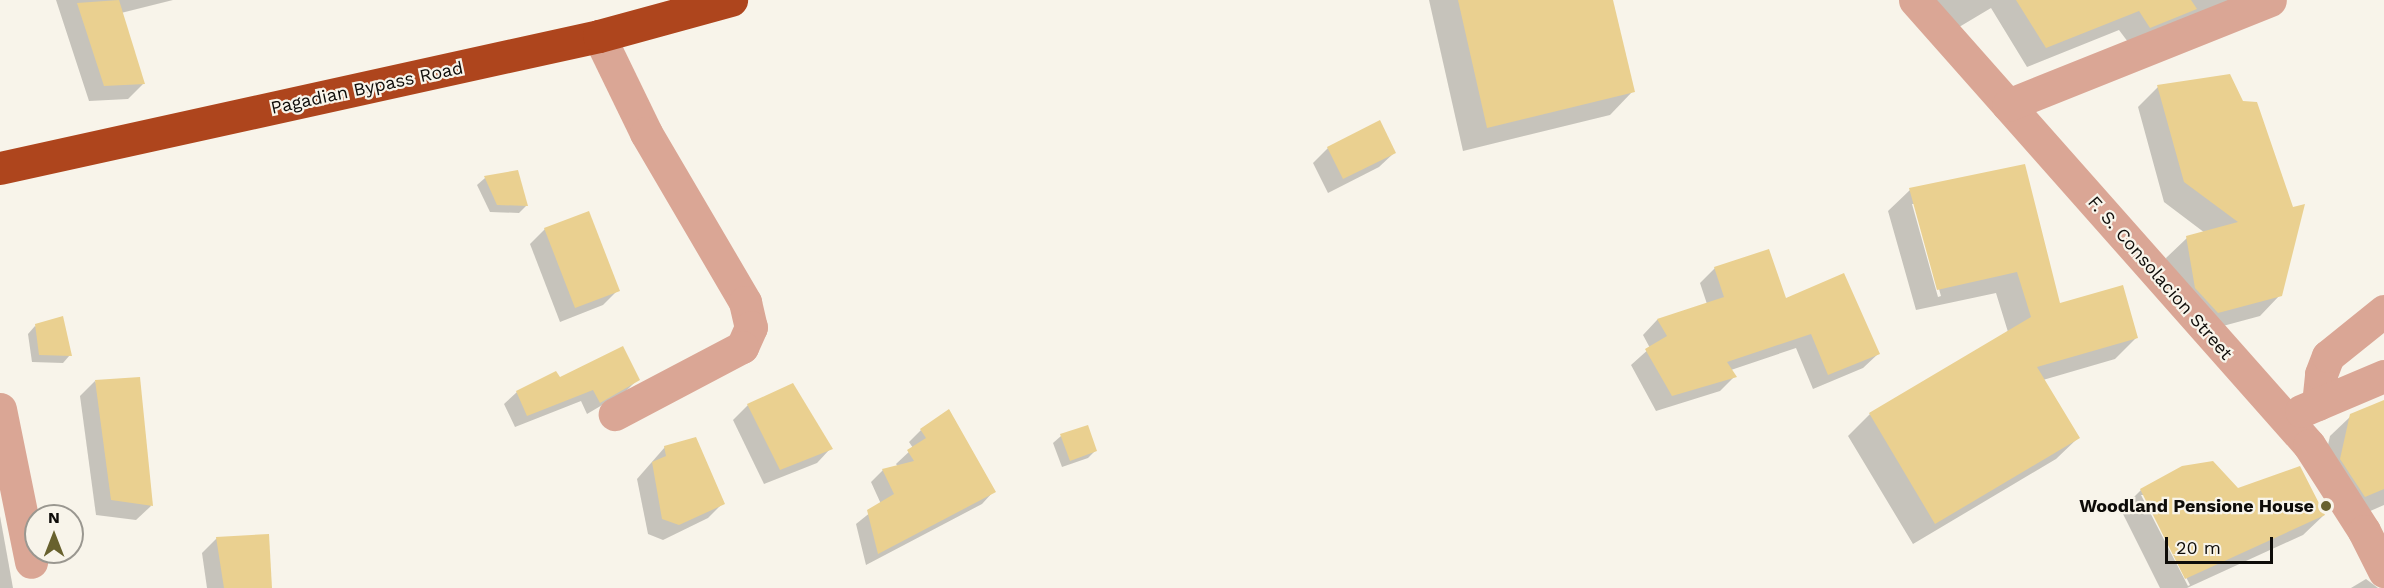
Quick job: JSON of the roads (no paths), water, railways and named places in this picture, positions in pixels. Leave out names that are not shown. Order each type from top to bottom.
[{"type":"highway","name":"Pagadian Bypass Road","points":[[0,168],[599,36],[731,0]]},
{"type":"street","name":"F. S. Consolacion Street","points":[[1915,0],[2309,445],[2374,526],[2384,571]]},
{"type":"street","points":[[2008,105],[2270,0]]},
{"type":"street","points":[[599,36],[646,133],[745,302],[751,327],[742,347],[615,414]]},
{"type":"street","points":[[2318,404],[2321,374],[2328,356],[2384,311]]},
{"type":"street","points":[[2286,418],[2384,376]]},
{"type":"street","points":[[0,409],[24,531]]},
{"type":"place","name":"Woodland Pensione House","points":[[2326,506]]}]
